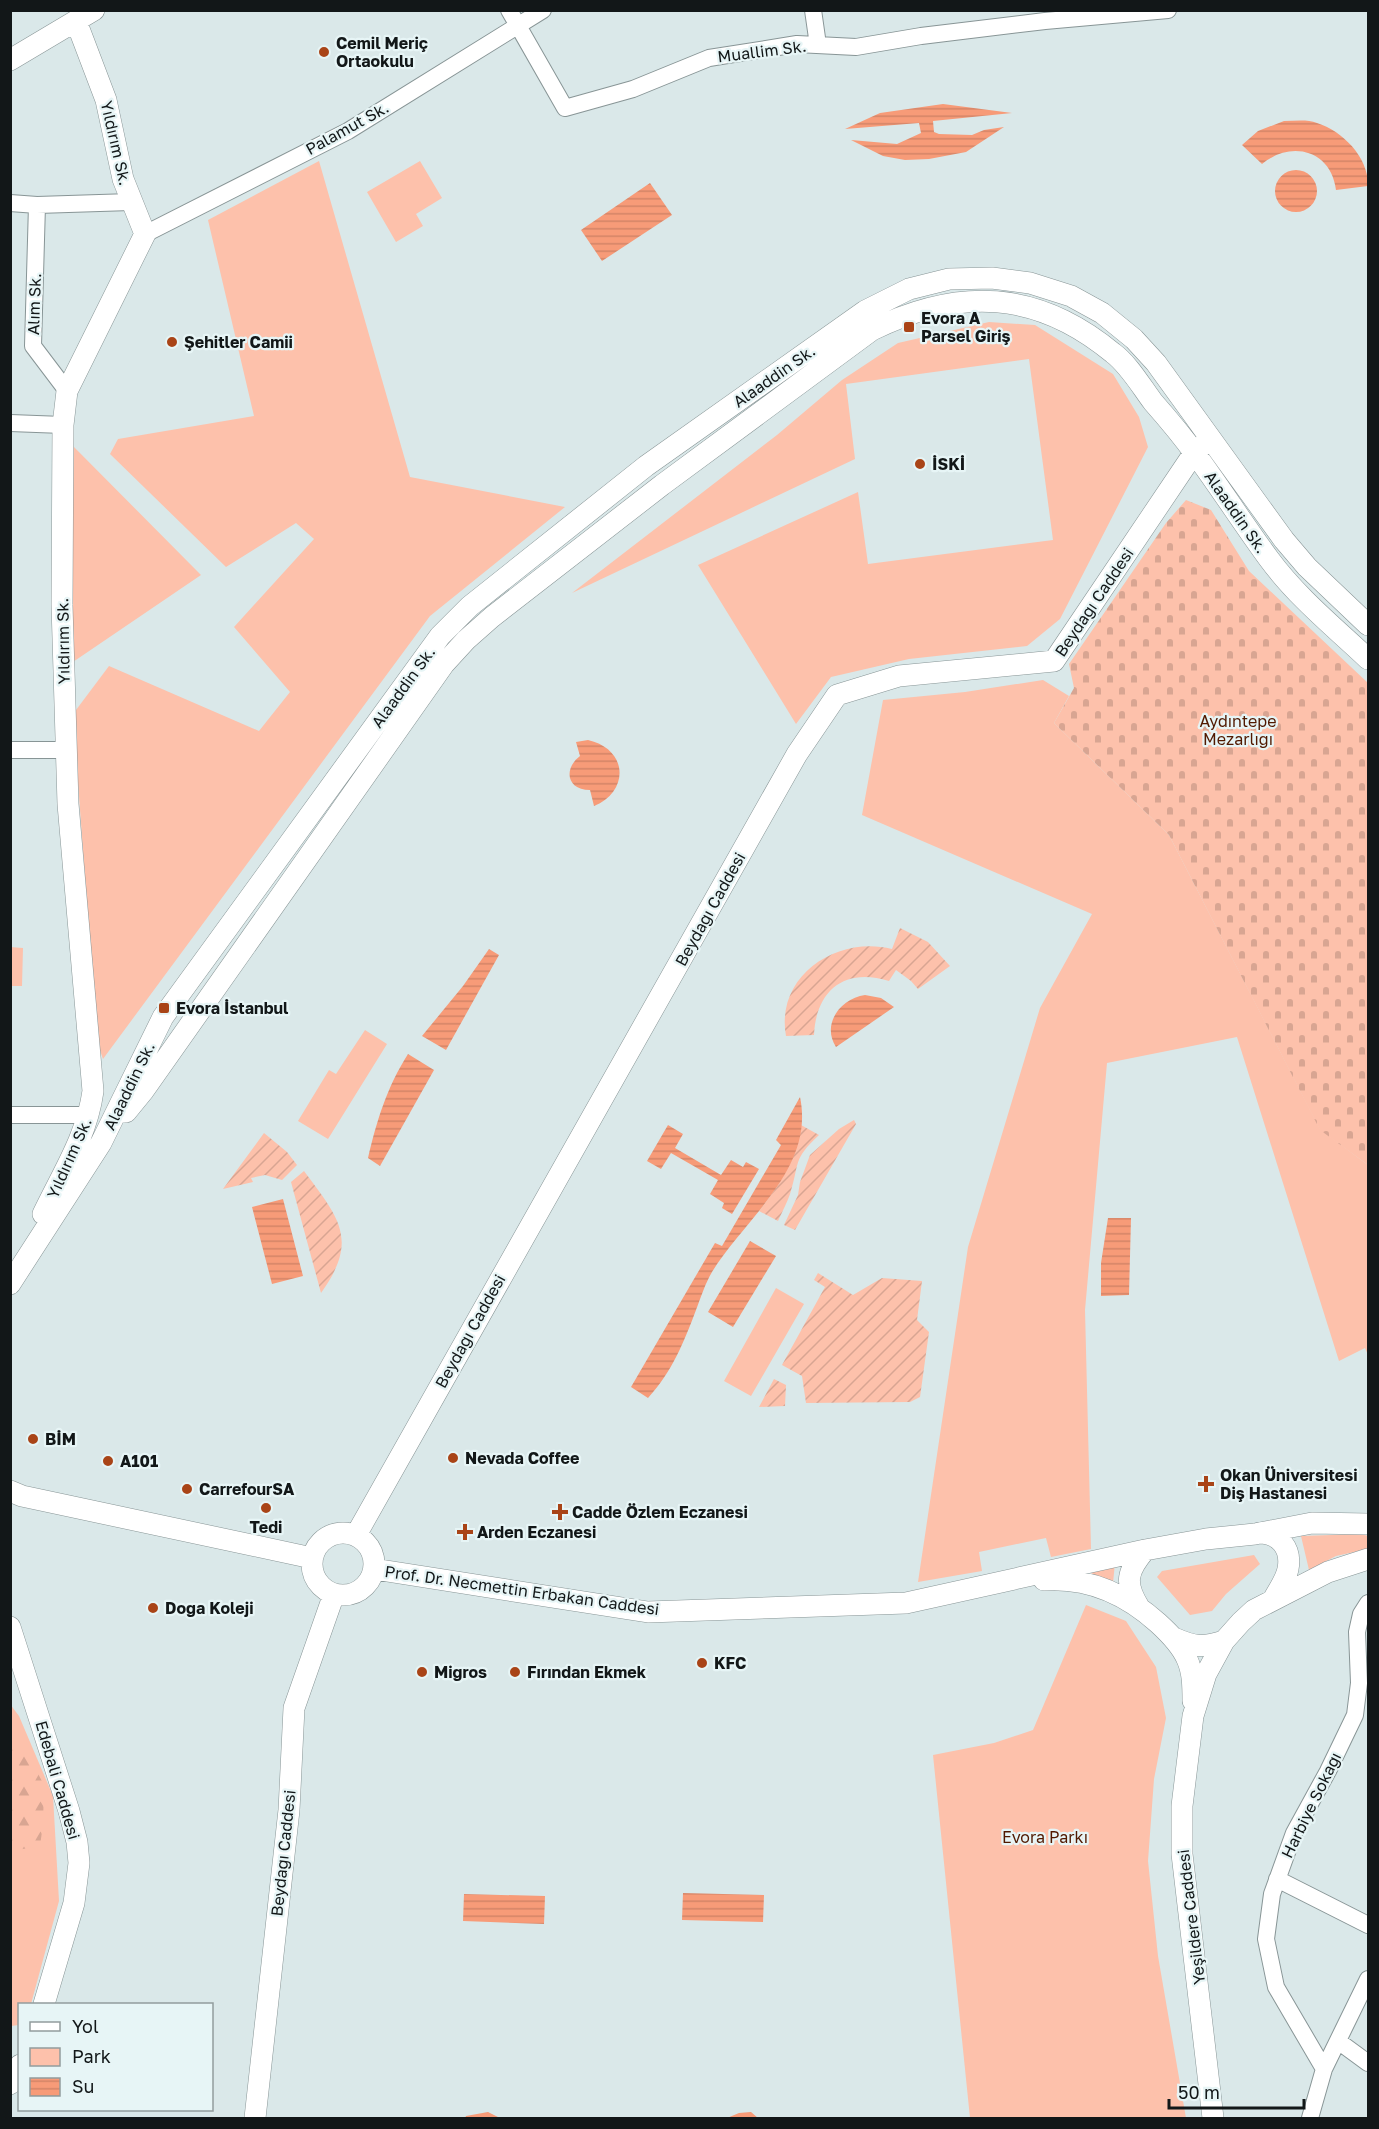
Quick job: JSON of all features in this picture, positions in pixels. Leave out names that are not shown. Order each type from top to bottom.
[{"type":"street","points":[[509,10],[518,25]]},
{"type":"street","name":"Palamut Sk.","points":[[145,234],[348,131],[543,10]]},
{"type":"street","points":[[813,10],[818,45]]},
{"type":"street","name":"Muallim Sk.","points":[[518,25],[565,108],[633,89],[710,58],[797,44],[856,47],[1003,18],[1168,10]]},
{"type":"street","points":[[10,60],[85,16]]},
{"type":"street","name":"Yıldırım Sk.","points":[[63,1191],[89,1115],[93,1091],[68,804],[62,605],[63,425],[67,391],[145,234],[123,179],[85,16]]},
{"type":"street","points":[[10,203],[38,205],[131,202]]},
{"type":"street","name":"Alım Sk.","points":[[38,205],[33,346],[67,391]]},
{"type":"street","name":"Alaaddin Sk.","points":[[101,1143],[163,1017],[441,636],[470,606],[646,466],[864,311],[909,289],[949,279],[992,278],[1030,283],[1060,293],[1102,313],[1134,339],[1156,363],[1270,560],[1289,583],[1368,659]]},
{"type":"street","name":"Alaaddin Sk.","points":[[101,1143],[151,1080],[444,664],[466,640],[492,617],[662,484],[872,330],[900,316],[934,306],[972,301],[1009,302],[1044,310],[1082,329],[1115,354],[1202,446],[1307,567],[1368,625]]},
{"type":"street","points":[[10,423],[63,425]]},
{"type":"street","name":"Beydağı Caddesi","points":[[356,1535],[797,754],[837,695],[899,676],[1054,660],[1202,446]]},
{"type":"street","points":[[668,452],[683,470]]},
{"type":"street","points":[[646,466],[662,484]]},
{"type":"street","points":[[10,750],[66,750]]},
{"type":"street","points":[[10,1114],[89,1115]]},
{"type":"street","name":"Yıldırım Sk.","points":[[13,1279],[63,1191],[101,1143]]},
{"type":"street","points":[[14,1494],[312,1558]]},
{"type":"street","points":[[1255,1534],[1312,1523],[1368,1524]]},
{"type":"street","points":[[347,1533],[356,1535],[369,1545],[375,1561],[371,1579],[355,1593],[334,1594],[319,1584],[314,1576],[312,1558],[321,1541],[329,1536],[347,1533]]},
{"type":"street","points":[[991,1584],[1145,1550],[1206,1539],[1270,1533],[1280,1540],[1286,1549],[1288,1569],[1273,1600]]},
{"type":"street","points":[[1139,1607],[1129,1582],[1130,1571],[1145,1550]]},
{"type":"street","points":[[1193,1716],[1206,1674],[1224,1641],[1254,1610],[1328,1572],[1368,1559]]},
{"type":"street","name":"Prof. Dr. Necmettin Erbakan Caddesi","points":[[374,1569],[648,1612],[906,1603],[991,1584]]},
{"type":"street","points":[[991,1584],[1053,1580],[1080,1582],[1117,1594],[1139,1607],[1174,1638],[1191,1646],[1200,1647],[1224,1641]]},
{"type":"street","name":"Beydağı Caddesi","points":[[255,2118],[289,1810],[294,1708],[334,1594]]},
{"type":"street","name":"Harbiye Sokağı","points":[[1324,2069],[1276,1987],[1266,1939],[1272,1894],[1294,1833],[1355,1715],[1359,1683],[1357,1632],[1361,1614],[1368,1603]]},
{"type":"street","name":"Edebali Caddesi","points":[[10,1627],[69,1811],[80,1863],[74,1903],[44,2003]]},
{"type":"street","points":[[1357,1632],[1368,1658]]},
{"type":"street","points":[[1174,1638],[1187,1659],[1192,1677],[1193,1716]]},
{"type":"street","name":"Yeşildere Caddesi","points":[[1193,1716],[1182,1806],[1182,1854],[1213,2118]]},
{"type":"street","points":[[1277,1879],[1368,1925]]},
{"type":"street","points":[[1310,2118],[1324,2069],[1368,1979]]},
{"type":"street","points":[[1338,2041],[1368,2062]]},
{"type":"street","points":[[10,2084],[18,2069]]},
{"type":"green space","points":[[319,161],[410,477],[565,507],[430,616],[103,1059],[97,1042],[73,714],[109,666],[259,731],[290,692],[234,627],[314,539],[296,523],[226,567],[110,454],[118,439],[254,416],[208,220]]},
{"type":"green space","points":[[420,161],[442,198],[416,214],[423,226],[396,242],[367,192]]},
{"type":"green space","points":[[989,322],[1035,325],[1113,374],[1139,417],[1148,447],[1060,619],[1027,646],[909,659],[831,677],[796,724],[698,565],[858,492],[868,564],[1053,540],[1029,359],[846,384],[855,459],[572,593],[777,435],[842,380],[898,343]]},
{"type":"green space","points":[[71,444],[201,575],[70,664]]},
{"type":"green space","name":"Aydıntepe Mezarlığı","points":[[1186,500],[1211,510],[1249,571],[1368,683],[1368,1165],[1320,1130],[1169,835],[1054,723],[1074,688],[1069,664],[1166,523]]},
{"type":"green space","points":[[1043,680],[1069,696],[1054,723],[1169,835],[1320,1129],[1368,1165],[1368,1355],[1365,1348],[1339,1361],[1237,1037],[1107,1063],[1085,1310],[1091,1549],[1051,1557],[1046,1538],[979,1552],[982,1571],[918,1582],[968,1247],[1040,1008],[1092,914],[862,815],[883,700],[965,692]]},
{"type":"green space","points":[[900,928],[928,942],[950,966],[918,989],[896,970],[889,981],[873,977],[846,980],[827,994],[820,1006],[814,1035],[786,1036],[785,1014],[790,995],[800,978],[815,964],[832,954],[851,948],[871,946],[892,949]]},
{"type":"green space","points":[[10,947],[23,948],[22,986],[11,986]]},
{"type":"green space","points":[[365,1030],[387,1044],[328,1139],[298,1121],[329,1070],[336,1074]]},
{"type":"green space","points":[[854,1120],[856,1124],[795,1230],[784,1225],[798,1195],[800,1182],[810,1155],[839,1129]]},
{"type":"green space","points":[[801,1125],[819,1135],[804,1150],[798,1162],[790,1194],[778,1221],[759,1211],[774,1192],[792,1160]]},
{"type":"green space","points":[[264,1133],[287,1152],[297,1165],[282,1180],[265,1175],[251,1178],[253,1182],[223,1189]]},
{"type":"green space","points":[[304,1171],[335,1216],[342,1243],[340,1258],[321,1293],[291,1182]]},
{"type":"green space","points":[[818,1273],[853,1295],[882,1278],[922,1281],[917,1320],[929,1332],[920,1397],[910,1402],[806,1403],[802,1376],[782,1365],[825,1287],[814,1280]]},
{"type":"green space","points":[[776,1288],[804,1304],[751,1396],[724,1381]]},
{"type":"green space","points":[[774,1379],[786,1385],[785,1406],[759,1407]]},
{"type":"green space","points":[[1361,1534],[1368,1536],[1368,1549],[1336,1556],[1309,1570],[1301,1536]]},
{"type":"green space","points":[[1254,1555],[1260,1564],[1226,1594],[1212,1611],[1190,1615],[1157,1577],[1162,1571]]},
{"type":"green space","points":[[1115,1563],[1113,1583],[1084,1570]]},
{"type":"green space","name":"Evora Parkı","points":[[1086,1605],[1126,1621],[1156,1667],[1166,1718],[1154,1779],[1148,1861],[1158,1956],[1186,2118],[970,2118],[933,1755],[994,1743],[1033,1730]]},
{"type":"green space","points":[[10,1704],[19,1716],[53,1796],[59,1901],[31,2003],[18,2003],[18,2025],[11,2026]]},
{"type":"green space","points":[[11,1723],[44,1785],[40,1846],[11,1851]]},
{"type":"water","points":[[943,104],[1012,113],[933,121],[934,132],[939,134],[972,135],[984,130],[1004,127],[966,152],[929,159],[905,160],[883,156],[851,140],[897,144],[921,133],[919,123],[845,129],[880,113]]},
{"type":"water","points":[[1284,121],[1313,122],[1336,132],[1353,147],[1359,156],[1364,165],[1368,186],[1336,190],[1333,176],[1326,166],[1318,158],[1308,153],[1285,152],[1262,164],[1242,145],[1258,131]]},
{"type":"water","points":[[1296,170],[1311,176],[1317,191],[1311,206],[1296,212],[1281,206],[1275,191],[1281,176]]},
{"type":"water","points":[[650,183],[672,215],[602,261],[581,230]]},
{"type":"water","points":[[588,740],[611,752],[620,771],[614,791],[594,806],[590,790],[576,787],[570,778],[571,767],[580,756],[576,742]]},
{"type":"water","points":[[489,949],[499,955],[446,1050],[422,1036],[463,986]]},
{"type":"water","points":[[865,995],[881,998],[894,1007],[836,1047],[832,1038],[832,1021],[848,1001]]},
{"type":"water","points":[[408,1054],[434,1070],[380,1166],[368,1158],[371,1144],[388,1091]]},
{"type":"water","points":[[800,1097],[802,1123],[797,1147],[787,1170],[774,1191],[712,1272],[676,1356],[664,1378],[648,1398],[631,1387],[715,1243],[722,1246],[781,1145],[776,1140]]},
{"type":"water","points":[[668,1125],[683,1134],[675,1148],[721,1175],[731,1160],[743,1167],[746,1162],[759,1169],[732,1214],[722,1208],[724,1203],[710,1194],[718,1180],[671,1153],[661,1169],[647,1161]]},
{"type":"water","points":[[283,1199],[303,1276],[272,1284],[252,1207]]},
{"type":"water","points":[[1108,1218],[1131,1218],[1129,1295],[1101,1296],[1101,1263]]},
{"type":"water","points":[[750,1241],[776,1256],[733,1327],[708,1312]]},
{"type":"water","points":[[683,1893],[764,1895],[763,1922],[682,1920]]},
{"type":"water","points":[[464,1894],[545,1896],[544,1924],[463,1921]]},
{"type":"water","points":[[488,2112],[500,2118],[465,2118],[466,2116]]},
{"type":"water","points":[[751,2112],[758,2118],[727,2118],[739,2113]]},
{"type":"place","name":"Cemil Meriç Ortaokulu","points":[[324,52]]},
{"type":"place","name":"Evora A Parsel Giriş","points":[[909,327]]},
{"type":"place","name":"Şehitler Camii","points":[[172,342]]},
{"type":"place","name":"İSKİ","points":[[920,464]]},
{"type":"place","name":"Evora İstanbul","points":[[164,1008]]},
{"type":"place","name":"BİM","points":[[33,1439]]},
{"type":"place","name":"Nevada Coffee","points":[[453,1458]]},
{"type":"place","name":"A101","points":[[108,1461]]},
{"type":"place","name":"Okan Üniversitesi Diş Hastanesi","points":[[1206,1484]]},
{"type":"place","name":"CarrefourSA","points":[[187,1489]]},
{"type":"place","name":"Tedi","points":[[266,1508]]},
{"type":"place","name":"Cadde Özlem Eczanesi","points":[[560,1512]]},
{"type":"place","name":"Arden Eczanesi","points":[[465,1532]]},
{"type":"place","name":"Doğa Koleji","points":[[153,1608]]},
{"type":"place","name":"KFC","points":[[702,1663]]},
{"type":"place","name":"Migros","points":[[422,1672]]},
{"type":"place","name":"Fırından Ekmek","points":[[515,1672]]}]
